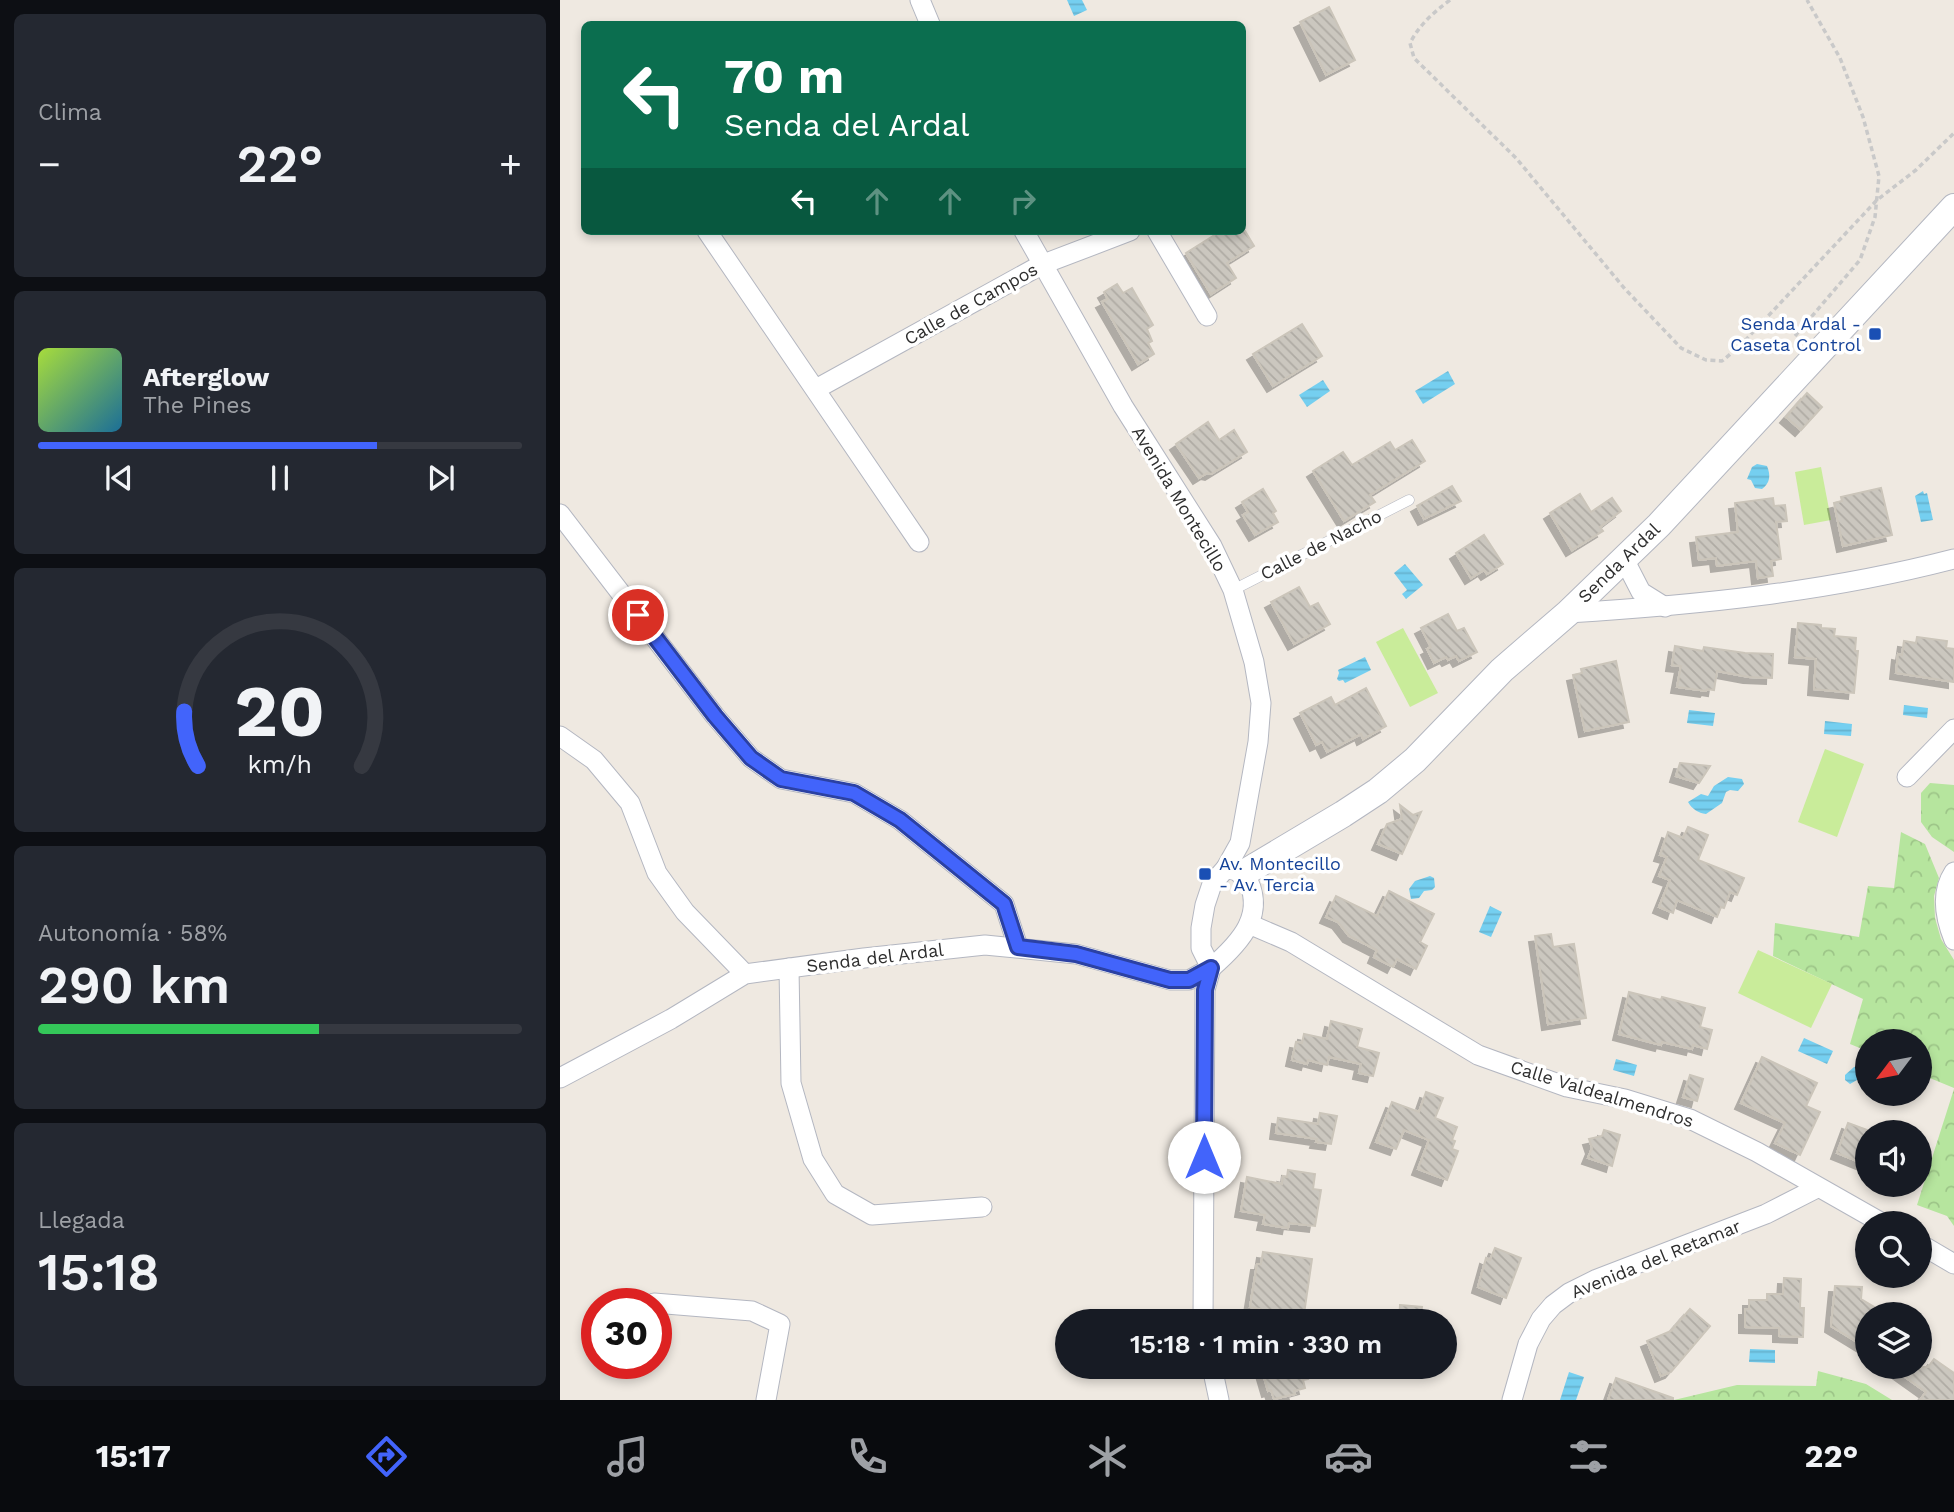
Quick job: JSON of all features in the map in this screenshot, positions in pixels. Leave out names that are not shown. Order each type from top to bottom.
[{"type":"main road","name":"Senda Ardal","points":[[1235,871],[1343,814],[1378,791],[1415,760],[1502,670],[1567,613],[1659,525],[1954,207]]},
{"type":"street","points":[[920,0],[929,21]]},
{"type":"street","points":[[710,235],[919,542]]},
{"type":"street","name":"Avenida Montecillo","points":[[1026,235],[1122,406],[1212,546],[1233,590],[1254,662],[1261,703],[1258,742],[1235,871],[1212,884],[1201,928],[1201,948],[1211,968]]},
{"type":"street","name":"Calle de Campos","points":[[816,388],[1041,265],[1120,235]]},
{"type":"street","points":[[1159,235],[1207,316]]},
{"type":"street","points":[[560,514],[715,716],[751,758],[781,779],[854,793],[900,820],[1004,904],[1018,947]]},
{"type":"street","points":[[1624,559],[1641,592],[1665,607]]},
{"type":"street","points":[[1567,613],[1665,607],[1782,593],[1954,559]]},
{"type":"street","points":[[1907,777],[1954,729]]},
{"type":"street","points":[[560,736],[594,760],[630,803],[657,873],[685,912],[745,974]]},
{"type":"street","points":[[1203,1309],[1205,990],[1211,968],[1242,938],[1249,924],[1252,908],[1249,882],[1235,871]]},
{"type":"street","points":[[1954,872],[1947,887],[1945,919],[1954,940]]},
{"type":"street","name":"Calle Valdealmendros","points":[[1249,924],[1291,942],[1478,1055],[1567,1087],[1625,1099],[1690,1119],[1757,1152],[1860,1211]]},
{"type":"street","name":"Senda del Ardal","points":[[560,1078],[670,1020],[745,974],[985,945],[1076,954],[1170,980],[1189,980],[1211,968]]},
{"type":"street","points":[[789,968],[791,1083],[813,1159],[835,1194],[872,1215],[982,1207]]},
{"type":"street","name":"Avenida del Retamar","points":[[1512,1400],[1528,1344],[1541,1319],[1569,1293],[1766,1214],[1817,1188]]},
{"type":"street","points":[[1932,1251],[1954,1264]]},
{"type":"street","points":[[672,1304],[752,1311],[780,1324],[766,1400]]},
{"type":"street","points":[[1215,1379],[1219,1400]]},
{"type":"lane","name":"Calle de Nacho","points":[[1233,590],[1409,500]]},
{"type":"path","points":[[1450,0],[1429,16],[1415,34],[1410,43],[1414,58],[1516,158],[1625,289],[1681,348],[1706,360],[1723,360],[1740,346],[1877,200],[1916,170],[1954,133]]},
{"type":"path","points":[[1795,336],[1860,260],[1875,217],[1879,176],[1863,117],[1840,58],[1807,0]]},
{"type":"green space","points":[[1821,467],[1831,520],[1804,525],[1795,472]]},
{"type":"green space","points":[[1403,628],[1438,693],[1410,707],[1376,642]]},
{"type":"green space","points":[[1825,749],[1864,764],[1837,837],[1798,822]]},
{"type":"green space","points":[[1930,783],[1954,785],[1954,852],[1932,837],[1921,822],[1921,793]]},
{"type":"green space","points":[[1901,832],[1925,844],[1939,878],[1934,896],[1935,918],[1941,939],[1954,960],[1954,1088],[1932,1079],[1932,1029],[1855,1029],[1855,1046],[1850,1044],[1863,999],[1773,956],[1775,923],[1859,937],[1868,886],[1894,888]]},
{"type":"green space","points":[[1758,950],[1832,984],[1811,1028],[1738,993]]},
{"type":"green space","points":[[1954,1089],[1954,1226],[1947,1216],[1917,1205],[1920,1197],[1932,1197],[1932,1158]]},
{"type":"green space","points":[[1818,1371],[1866,1384],[1892,1400],[1674,1400],[1737,1385],[1816,1386]]},
{"type":"water","points":[[1067,0],[1082,0],[1087,10],[1074,16]]},
{"type":"water","points":[[1448,371],[1455,384],[1423,404],[1415,391]]},
{"type":"water","points":[[1323,380],[1330,391],[1307,407],[1299,395]]},
{"type":"water","points":[[1757,464],[1767,466],[1769,473],[1768,482],[1762,489],[1755,488],[1751,480],[1747,479],[1752,467]]},
{"type":"water","points":[[1923,491],[1924,494],[1927,493],[1933,520],[1921,522],[1915,496]]},
{"type":"water","points":[[1405,564],[1423,585],[1406,599],[1402,594],[1407,590],[1394,573]]},
{"type":"water","points":[[1365,657],[1371,670],[1345,683],[1337,679],[1338,670]]},
{"type":"water","points":[[1904,705],[1928,708],[1927,718],[1903,715]]},
{"type":"water","points":[[1689,710],[1715,713],[1713,726],[1687,723]]},
{"type":"water","points":[[1825,721],[1852,724],[1851,736],[1824,734]]},
{"type":"water","points":[[1728,777],[1742,779],[1744,784],[1738,791],[1726,792],[1722,803],[1706,814],[1693,809],[1688,802],[1701,794],[1708,796],[1714,786]]},
{"type":"water","points":[[1430,876],[1434,878],[1435,887],[1424,891],[1419,898],[1411,899],[1409,889],[1415,881]]},
{"type":"water","points":[[1490,906],[1502,912],[1491,937],[1479,932]]},
{"type":"water","points":[[1804,1038],[1833,1051],[1827,1064],[1798,1051]]},
{"type":"water","points":[[1616,1059],[1637,1065],[1634,1076],[1613,1070]]},
{"type":"water","points":[[1854,1067],[1855,1081],[1850,1084],[1845,1080],[1845,1075]]},
{"type":"water","points":[[1750,1349],[1775,1350],[1775,1363],[1749,1362]]},
{"type":"water","points":[[1569,1372],[1584,1377],[1576,1400],[1560,1400]]},
{"type":"building","points":[[1329,7],[1355,60],[1326,75],[1300,22]]},
{"type":"building","points":[[1246,233],[1254,246],[1227,263],[1236,278],[1211,294],[1186,253],[1215,235],[1246,235]]},
{"type":"building","points":[[1117,284],[1123,293],[1132,288],[1153,325],[1147,329],[1152,341],[1148,343],[1154,354],[1138,364],[1102,302],[1108,299],[1104,292]]},
{"type":"building","points":[[1302,324],[1322,356],[1273,386],[1253,354]]},
{"type":"building","points":[[1807,393],[1822,407],[1801,430],[1786,417]]},
{"type":"building","points":[[1208,422],[1219,440],[1234,430],[1247,452],[1211,474],[1207,473],[1199,478],[1176,444]]},
{"type":"building","points":[[1412,440],[1425,461],[1370,495],[1375,502],[1344,521],[1313,471],[1343,452],[1352,465],[1390,442],[1395,450]]},
{"type":"building","points":[[1452,486],[1461,501],[1424,519],[1417,506]]},
{"type":"building","points":[[1881,488],[1892,535],[1843,546],[1834,503],[1842,501],[1841,497]]},
{"type":"building","points":[[1263,489],[1276,511],[1273,513],[1278,522],[1255,535],[1243,515],[1248,512],[1242,502]]},
{"type":"building","points":[[1580,494],[1591,512],[1612,498],[1621,511],[1600,527],[1603,531],[1572,550],[1550,513]]},
{"type":"building","points":[[1773,498],[1774,506],[1785,505],[1787,521],[1776,522],[1781,559],[1771,561],[1773,576],[1758,578],[1756,561],[1717,566],[1716,558],[1699,560],[1696,537],[1738,532],[1735,503]]},
{"type":"building","points":[[1484,535],[1503,564],[1487,574],[1484,570],[1471,578],[1456,553]]},
{"type":"building","points":[[1299,587],[1310,607],[1318,603],[1330,624],[1294,644],[1271,602]]},
{"type":"building","points":[[1448,614],[1457,631],[1464,628],[1477,652],[1459,661],[1456,656],[1434,663],[1427,649],[1431,647],[1421,628]]},
{"type":"building","points":[[1798,623],[1821,625],[1821,628],[1835,629],[1834,636],[1856,638],[1855,651],[1858,651],[1854,693],[1814,689],[1816,659],[1795,657]]},
{"type":"building","points":[[1917,637],[1947,641],[1946,648],[1954,649],[1954,682],[1896,673],[1898,654],[1902,655],[1904,641],[1916,643]]},
{"type":"building","points":[[1675,646],[1703,651],[1704,647],[1773,654],[1772,678],[1717,671],[1714,690],[1677,687],[1681,666],[1672,665]]},
{"type":"building","points":[[1616,661],[1629,722],[1585,731],[1573,675],[1582,673],[1581,669]]},
{"type":"building","points":[[1366,688],[1386,726],[1363,739],[1361,734],[1327,752],[1322,742],[1316,745],[1300,713],[1331,697],[1335,705]]},
{"type":"building","points":[[1680,763],[1710,766],[1699,783],[1676,776]]},
{"type":"building","points":[[1400,805],[1413,815],[1421,812],[1402,854],[1378,844],[1387,824],[1402,819]]},
{"type":"building","points":[[1688,827],[1708,835],[1698,860],[1744,878],[1737,895],[1730,892],[1717,917],[1677,900],[1673,913],[1659,907],[1670,880],[1659,876],[1667,857],[1660,855],[1668,832],[1683,838]]},
{"type":"building","points":[[1389,891],[1434,914],[1420,942],[1427,946],[1416,969],[1397,959],[1393,967],[1374,957],[1377,950],[1349,936],[1338,922],[1326,917],[1336,896],[1377,916]]},
{"type":"building","points":[[1551,934],[1553,947],[1574,944],[1586,1018],[1548,1024],[1535,936]]},
{"type":"building","points":[[1629,992],[1705,1008],[1700,1027],[1712,1030],[1707,1049],[1693,1045],[1692,1049],[1662,1042],[1661,1045],[1619,1034]]},
{"type":"building","points":[[1331,1021],[1362,1029],[1357,1047],[1379,1053],[1373,1076],[1359,1073],[1361,1064],[1329,1057],[1327,1065],[1308,1060],[1307,1064],[1292,1060],[1296,1042],[1302,1043],[1304,1034],[1327,1039]]},
{"type":"building","points":[[1762,1057],[1817,1083],[1806,1106],[1820,1112],[1800,1155],[1775,1143],[1785,1123],[1741,1103]]},
{"type":"building","points":[[1690,1075],[1703,1079],[1697,1101],[1683,1097]]},
{"type":"building","points":[[1426,1092],[1443,1098],[1435,1118],[1457,1127],[1452,1149],[1458,1151],[1447,1180],[1418,1169],[1429,1140],[1404,1130],[1396,1149],[1376,1142],[1392,1102],[1419,1112]]},
{"type":"building","points":[[1320,1113],[1337,1116],[1331,1144],[1316,1142],[1317,1139],[1276,1133],[1278,1118],[1318,1124]]},
{"type":"building","points":[[1848,1123],[1855,1126],[1855,1160],[1837,1153]]},
{"type":"building","points":[[1604,1130],[1620,1135],[1612,1166],[1588,1158],[1592,1148],[1589,1139],[1602,1136]]},
{"type":"building","points":[[1288,1170],[1315,1174],[1313,1189],[1321,1190],[1315,1226],[1289,1223],[1288,1228],[1263,1224],[1265,1215],[1241,1211],[1247,1177],[1282,1184],[1283,1176],[1287,1177]]},
{"type":"building","points":[[1495,1248],[1521,1258],[1506,1298],[1478,1287],[1486,1258],[1490,1260]]},
{"type":"building","points":[[1263,1252],[1312,1259],[1305,1309],[1250,1307],[1257,1264],[1261,1264]]},
{"type":"building","points":[[1784,1278],[1801,1279],[1803,1337],[1779,1336],[1779,1328],[1745,1327],[1745,1309],[1749,1309],[1749,1300],[1767,1300],[1767,1294],[1783,1294]]},
{"type":"building","points":[[1835,1286],[1862,1288],[1861,1299],[1866,1302],[1855,1302],[1855,1341],[1831,1326]]},
{"type":"building","points":[[1400,1305],[1422,1307],[1422,1309],[1400,1309]]},
{"type":"building","points":[[1690,1309],[1710,1326],[1671,1372],[1661,1376],[1647,1341],[1671,1331]]},
{"type":"building","points":[[1934,1359],[1954,1373],[1954,1400],[1920,1400],[1926,1392],[1908,1379],[1932,1379]]},
{"type":"building","points":[[1616,1378],[1673,1398],[1673,1400],[1608,1400]]},
{"type":"building","points":[[1264,1379],[1308,1379],[1303,1380],[1305,1388],[1294,1391],[1295,1394],[1274,1399],[1271,1390],[1268,1391]]},
{"type":"place","name":"Senda Ardal - Caseta Control","points":[[1875,334]]},
{"type":"place","name":"Av. Montecillo - Av. Tercia","points":[[1205,874]]},
{"type":"route","points":[[638,615],[715,716],[751,758],[781,779],[854,793],[900,820],[1004,904],[1018,947],[1076,954],[1170,980],[1189,980],[1211,968],[1205,990],[1204,1157]]}]
